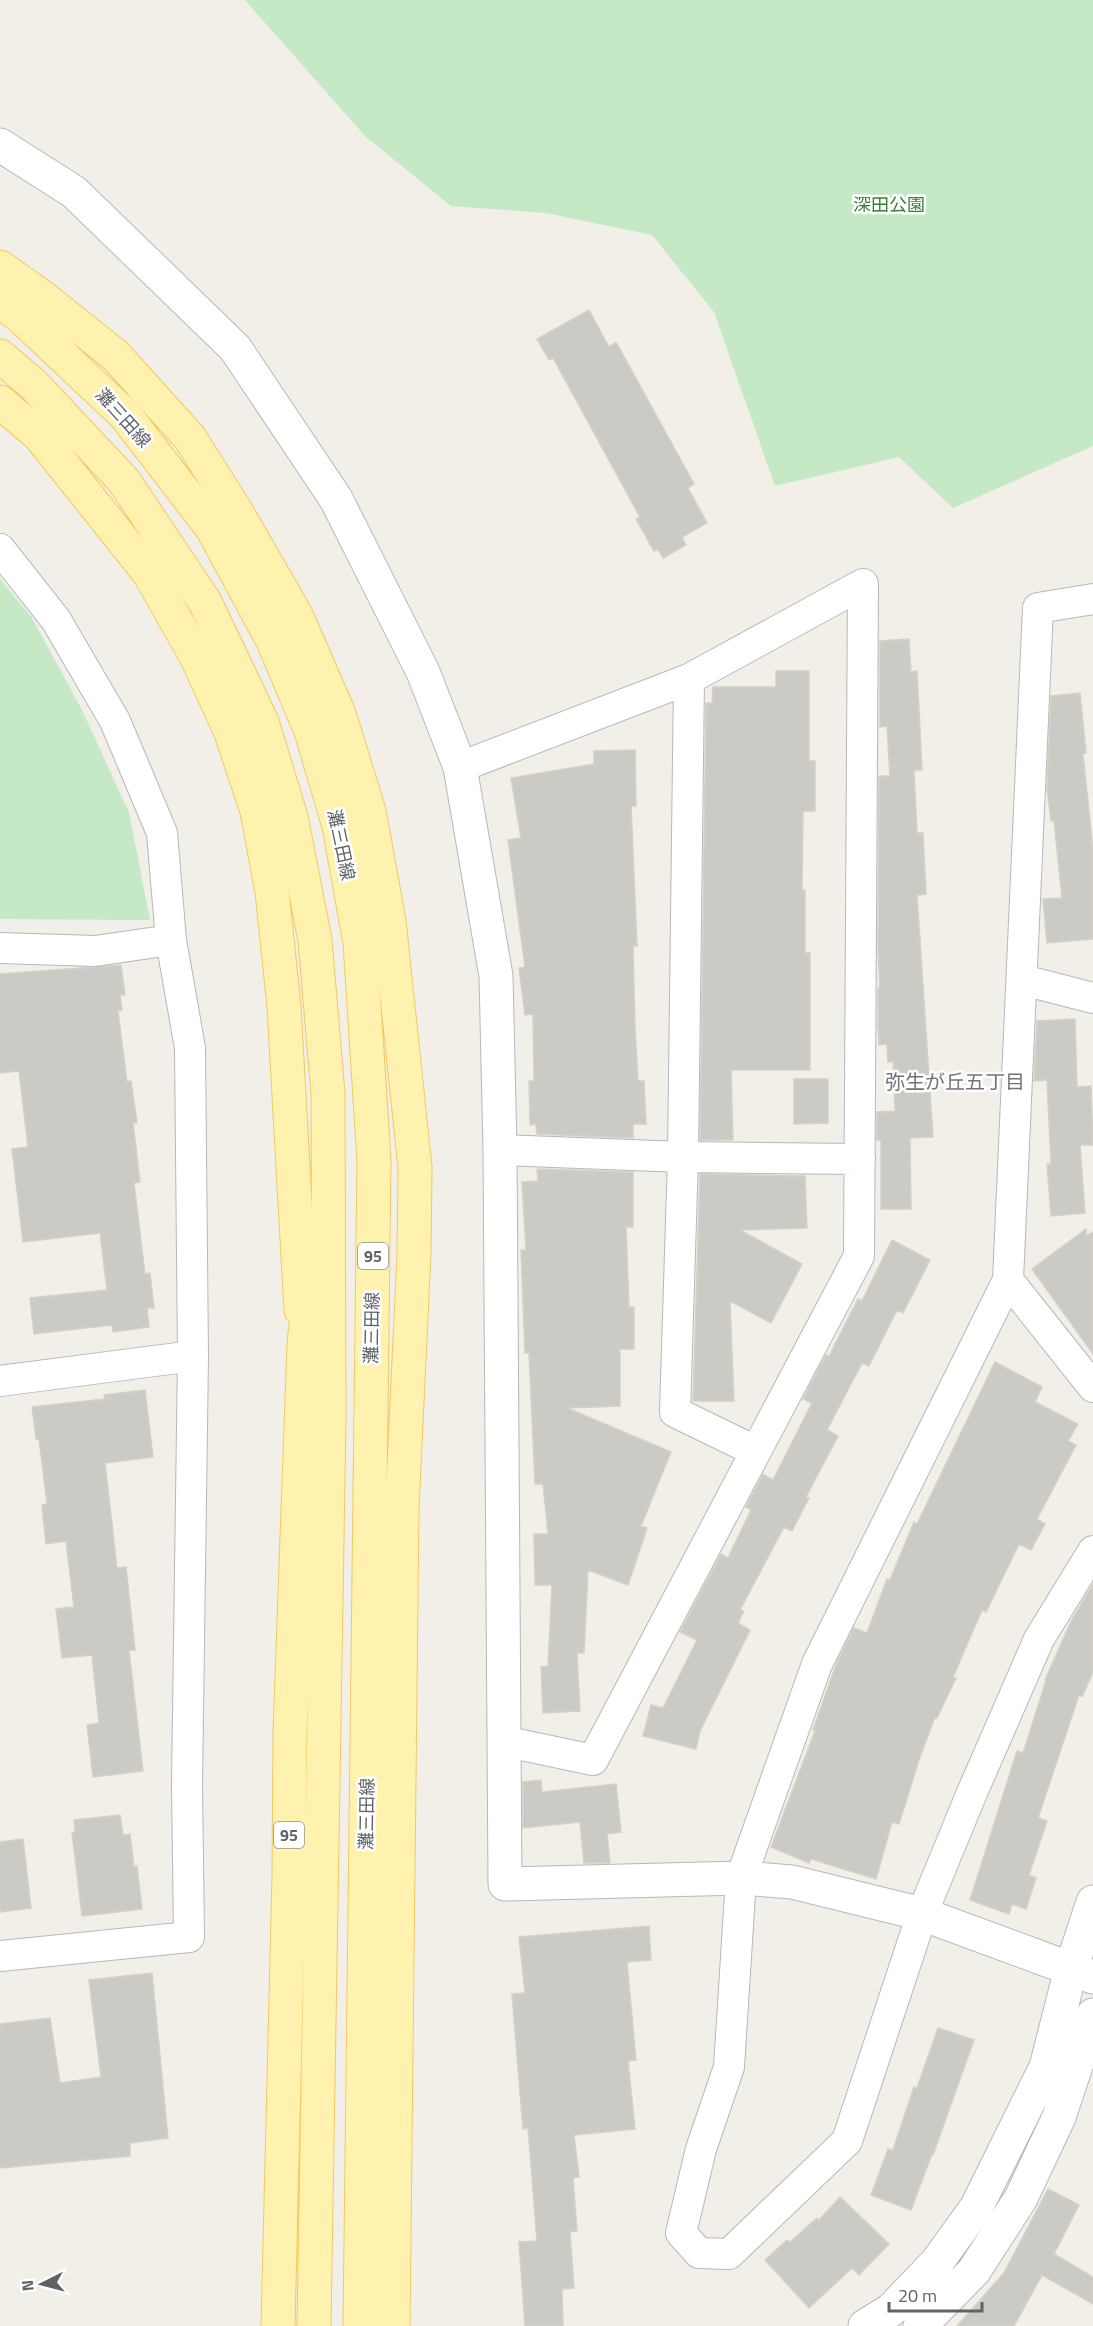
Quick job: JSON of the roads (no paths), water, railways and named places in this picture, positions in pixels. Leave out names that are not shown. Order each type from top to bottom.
[{"type":"main road","name":"95","points":[[0,267],[117,356],[190,438],[236,511],[296,615],[339,714],[369,811],[389,921],[415,1167],[414,1254],[402,1508],[393,2326]]},
{"type":"main road","name":"灘三田線","points":[[0,301],[22,318],[125,415],[212,528],[273,641],[311,731],[339,826],[360,944],[374,1160],[360,2326]]},
{"type":"main road","name":"95","points":[[0,356],[33,384],[124,481],[206,602],[262,722],[291,817],[315,940],[328,1094],[329,1418],[314,2326]]},
{"type":"main road","name":"95","points":[[0,402],[39,435],[149,573],[196,656],[230,730],[257,812],[272,892],[284,1006],[304,1344]]},
{"type":"main road","name":"95","points":[[278,2326],[289,1875],[290,1733],[304,1344],[328,1094]]},
{"type":"main road","name":"95","points":[[374,1160],[393,1315],[402,1508]]},
{"type":"street","points":[[0,145],[74,192],[235,348],[336,499],[423,672],[460,767],[496,976],[500,1150],[505,1884],[741,1878],[792,1882],[922,1914],[1082,1973]]},
{"type":"street","points":[[0,549],[56,620],[115,721],[162,833],[171,940],[190,1048],[193,1356],[187,1785],[189,1936],[0,1956]]},
{"type":"street","points":[[460,767],[689,679],[862,584],[859,1256],[593,1760],[503,1741]]},
{"type":"street","points":[[1093,599],[1038,608],[1008,1280],[818,1664],[741,1878],[729,2067],[701,2149],[681,2233],[699,2253],[729,2254],[847,2141],[922,1914],[970,1796],[1039,1639],[1093,1551]]},
{"type":"street","points":[[689,679],[683,1157],[675,1412],[755,1451]]},
{"type":"street","points":[[0,948],[95,951],[171,940]]},
{"type":"street","points":[[1023,980],[1093,998]]},
{"type":"street","points":[[500,1150],[683,1157],[860,1159]]},
{"type":"street","points":[[1008,1280],[1093,1387]]},
{"type":"street","points":[[0,1381],[193,1356]]},
{"type":"street","points":[[865,2326],[891,2310],[937,2262],[976,2208],[1046,2067],[1082,1973],[1093,1902]]},
{"type":"street","points":[[920,2326],[974,2271],[1021,2198],[1059,2117],[1093,2015]]},
{"type":"district","name":"弥生が丘五丁目","points":[[955,1082]]},
{"type":"park label","name":"深田公園","points":[[889,205]]}]
